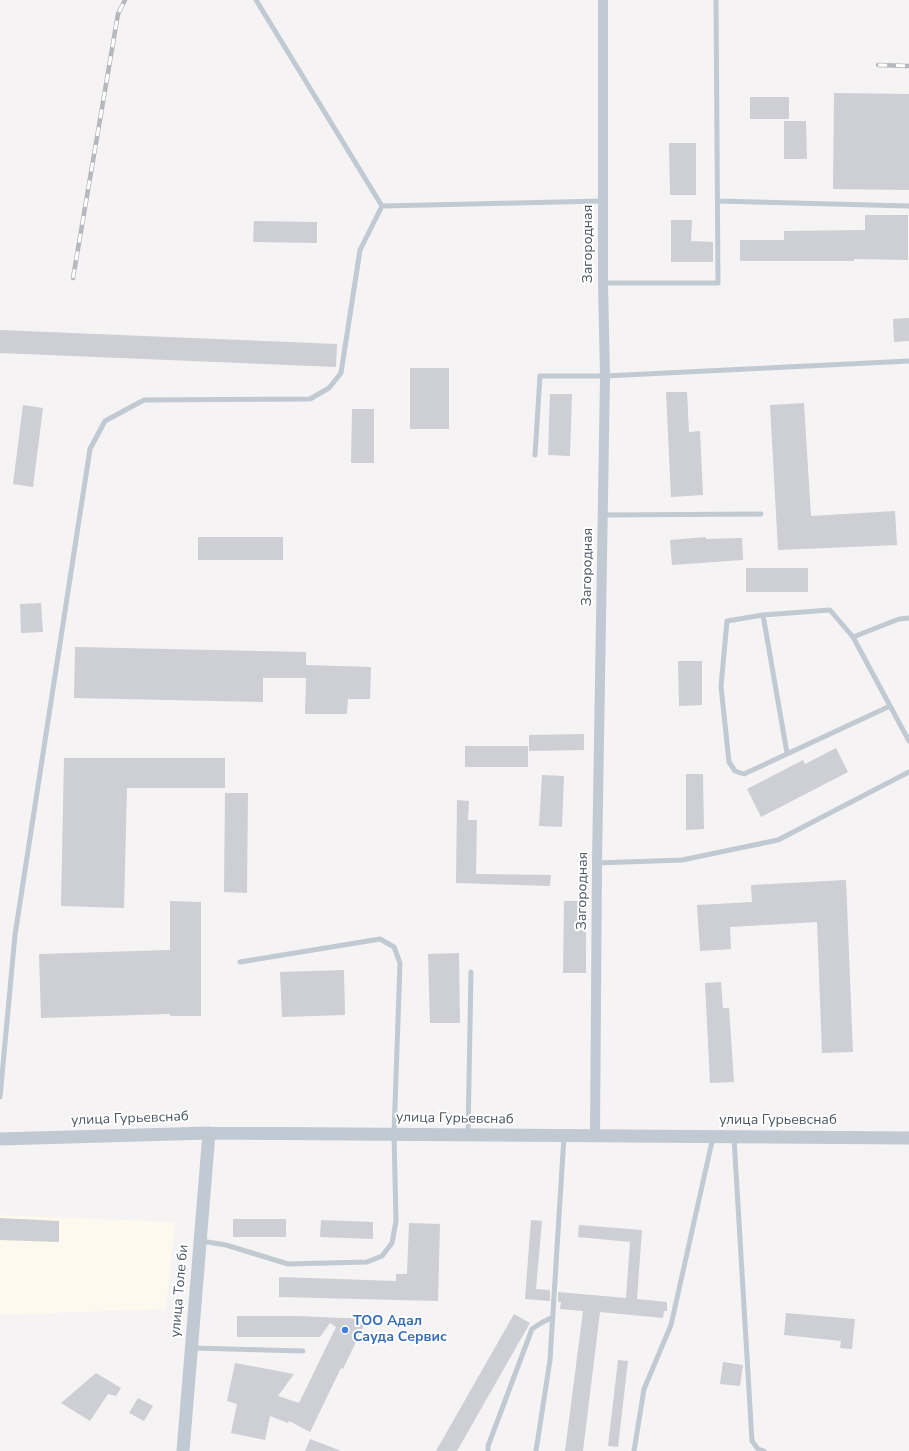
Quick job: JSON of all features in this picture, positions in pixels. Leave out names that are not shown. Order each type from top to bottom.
[{"type":"street","name":"Загородная","points":[[595,1135],[597,863],[605,376],[603,283],[603,0]]},
{"type":"street","name":"улица Гурьевснаб","points":[[0,1139],[209,1133],[909,1138]]},
{"type":"street","name":"улица Толе би","points":[[184,1451],[209,1133]]},
{"type":"lane","points":[[256,0],[382,206]]},
{"type":"lane","points":[[603,283],[718,283],[716,0]]},
{"type":"lane","points":[[382,206],[603,201]]},
{"type":"lane","points":[[718,201],[909,206]]},
{"type":"lane","points":[[0,1097],[15,935],[90,449],[105,421],[144,400],[310,399],[329,388],[341,373],[360,250],[382,206]]},
{"type":"lane","points":[[535,455],[540,376],[605,376],[909,361]]},
{"type":"lane","points":[[603,515],[761,514]]},
{"type":"lane","points":[[890,706],[744,774],[735,771],[729,762],[721,686],[727,621],[763,615],[830,610],[853,637],[909,741]]},
{"type":"lane","points":[[763,615],[787,753]]},
{"type":"lane","points":[[853,637],[899,619],[909,618]]},
{"type":"lane","points":[[597,863],[682,860],[778,840],[909,772]]},
{"type":"lane","points":[[201,1241],[226,1245],[288,1264],[367,1262],[382,1256],[392,1243],[396,1222],[394,1134],[400,963],[394,947],[380,939],[240,962]]},
{"type":"lane","points":[[468,1135],[471,972]]},
{"type":"lane","points":[[536,1451],[550,1360],[564,1136]]},
{"type":"lane","points":[[634,1451],[644,1389],[671,1325],[713,1137]]},
{"type":"lane","points":[[734,1137],[752,1441],[758,1449],[764,1451]]},
{"type":"lane","points":[[488,1451],[488,1446],[532,1329],[541,1322],[553,1317]]},
{"type":"lane","points":[[192,1348],[303,1351]]},
{"type":"shaded area","points":[[0,1215],[175,1222],[166,1309],[0,1315]]},
{"type":"building","points":[[834,93],[909,94],[909,190],[833,189]]},
{"type":"building","points":[[750,97],[789,97],[789,119],[750,119]]},
{"type":"building","points":[[784,121],[806,121],[807,159],[784,159]]},
{"type":"building","points":[[669,143],[696,143],[696,195],[670,195]]},
{"type":"building","points":[[865,215],[908,215],[908,260],[854,259],[854,261],[740,261],[740,240],[784,240],[784,231],[865,230]]},
{"type":"building","points":[[671,220],[692,220],[691,241],[713,242],[713,262],[671,262]]},
{"type":"building","points":[[254,221],[317,222],[317,243],[253,242]]},
{"type":"building","points":[[909,318],[909,341],[894,342],[893,319]]},
{"type":"building","points":[[0,330],[337,344],[336,367],[0,353]]},
{"type":"building","points":[[410,368],[449,368],[449,429],[410,429]]},
{"type":"building","points":[[666,392],[687,392],[689,432],[700,431],[703,495],[671,497]]},
{"type":"building","points":[[550,394],[572,394],[570,456],[548,455]]},
{"type":"building","points":[[804,403],[811,516],[895,511],[897,545],[778,550],[770,405]]},
{"type":"building","points":[[23,405],[43,408],[33,487],[13,484]]},
{"type":"building","points":[[352,409],[374,409],[374,463],[351,463]]},
{"type":"building","points":[[198,537],[283,537],[283,560],[198,560]]},
{"type":"building","points":[[706,537],[706,539],[742,538],[743,560],[672,565],[670,540]]},
{"type":"building","points":[[746,568],[808,568],[808,592],[746,592]]},
{"type":"building","points":[[41,603],[43,632],[21,633],[20,604]]},
{"type":"building","points":[[75,647],[306,652],[306,665],[371,667],[370,699],[348,699],[347,714],[305,714],[306,678],[263,678],[263,702],[74,698]]},
{"type":"building","points":[[678,661],[702,661],[702,705],[679,706]]},
{"type":"building","points":[[584,734],[584,750],[529,751],[529,735]]},
{"type":"building","points":[[465,746],[528,746],[528,767],[465,767]]},
{"type":"building","points":[[836,748],[848,772],[761,817],[747,789],[803,760],[805,764]]},
{"type":"building","points":[[64,758],[225,758],[225,788],[127,788],[124,908],[61,906]]},
{"type":"building","points":[[686,774],[703,774],[704,829],[686,830]]},
{"type":"building","points":[[542,775],[564,776],[562,827],[539,826]]},
{"type":"building","points":[[225,793],[248,793],[247,893],[224,892]]},
{"type":"building","points":[[457,800],[469,801],[468,820],[477,820],[476,874],[551,875],[550,886],[456,883]]},
{"type":"building","points":[[846,880],[853,1052],[822,1053],[817,922],[730,927],[731,949],[700,951],[697,905],[752,902],[751,885]]},
{"type":"building","points":[[170,901],[201,902],[201,1016],[170,1016],[170,1014],[41,1018],[39,954],[170,950]]},
{"type":"building","points":[[564,901],[586,901],[586,973],[563,973]]},
{"type":"building","points":[[459,953],[460,1023],[430,1023],[428,954]]},
{"type":"building","points":[[344,970],[345,1015],[282,1017],[280,972]]},
{"type":"building","points":[[721,982],[723,1008],[729,1008],[734,1082],[710,1083],[705,983]]},
{"type":"building","points":[[0,1218],[59,1221],[59,1242],[0,1240]]},
{"type":"building","points":[[233,1219],[286,1219],[286,1237],[233,1237]]},
{"type":"building","points":[[321,1220],[373,1222],[373,1239],[320,1237]]},
{"type":"building","points":[[531,1220],[542,1221],[536,1289],[550,1290],[550,1301],[525,1299]]},
{"type":"building","points":[[409,1223],[440,1224],[438,1301],[279,1297],[279,1277],[396,1281],[396,1274],[407,1274]]},
{"type":"building","points":[[579,1225],[642,1230],[637,1299],[667,1302],[667,1311],[664,1311],[663,1318],[600,1312],[583,1451],[565,1451],[583,1311],[560,1309],[561,1302],[558,1302],[558,1292],[626,1298],[630,1242],[578,1237]]},
{"type":"building","points":[[786,1313],[855,1319],[852,1349],[840,1348],[841,1341],[784,1335]]},
{"type":"building","points":[[514,1314],[530,1323],[457,1451],[436,1451]]},
{"type":"building","points":[[237,1316],[297,1316],[367,1319],[310,1432],[289,1421],[288,1423],[270,1416],[265,1440],[231,1433],[237,1404],[227,1401],[235,1363],[294,1374],[278,1396],[299,1403],[336,1327],[330,1323],[320,1337],[237,1337]]},
{"type":"building","points":[[618,1360],[628,1361],[618,1447],[608,1446]]},
{"type":"building","points":[[723,1362],[743,1365],[740,1386],[720,1384]]},
{"type":"building","points":[[96,1373],[121,1388],[116,1396],[108,1394],[90,1421],[61,1403]]},
{"type":"building","points":[[138,1398],[153,1406],[144,1421],[129,1413]]},
{"type":"building","points":[[310,1439],[339,1450],[339,1451],[305,1451]]},
{"type":"railway","points":[[73,278],[118,14],[125,0]]},
{"type":"railway","points":[[878,65],[909,66]]},
{"type":"place","name":"ТОО Адал Сауда Сервис","points":[[345,1330]]}]
